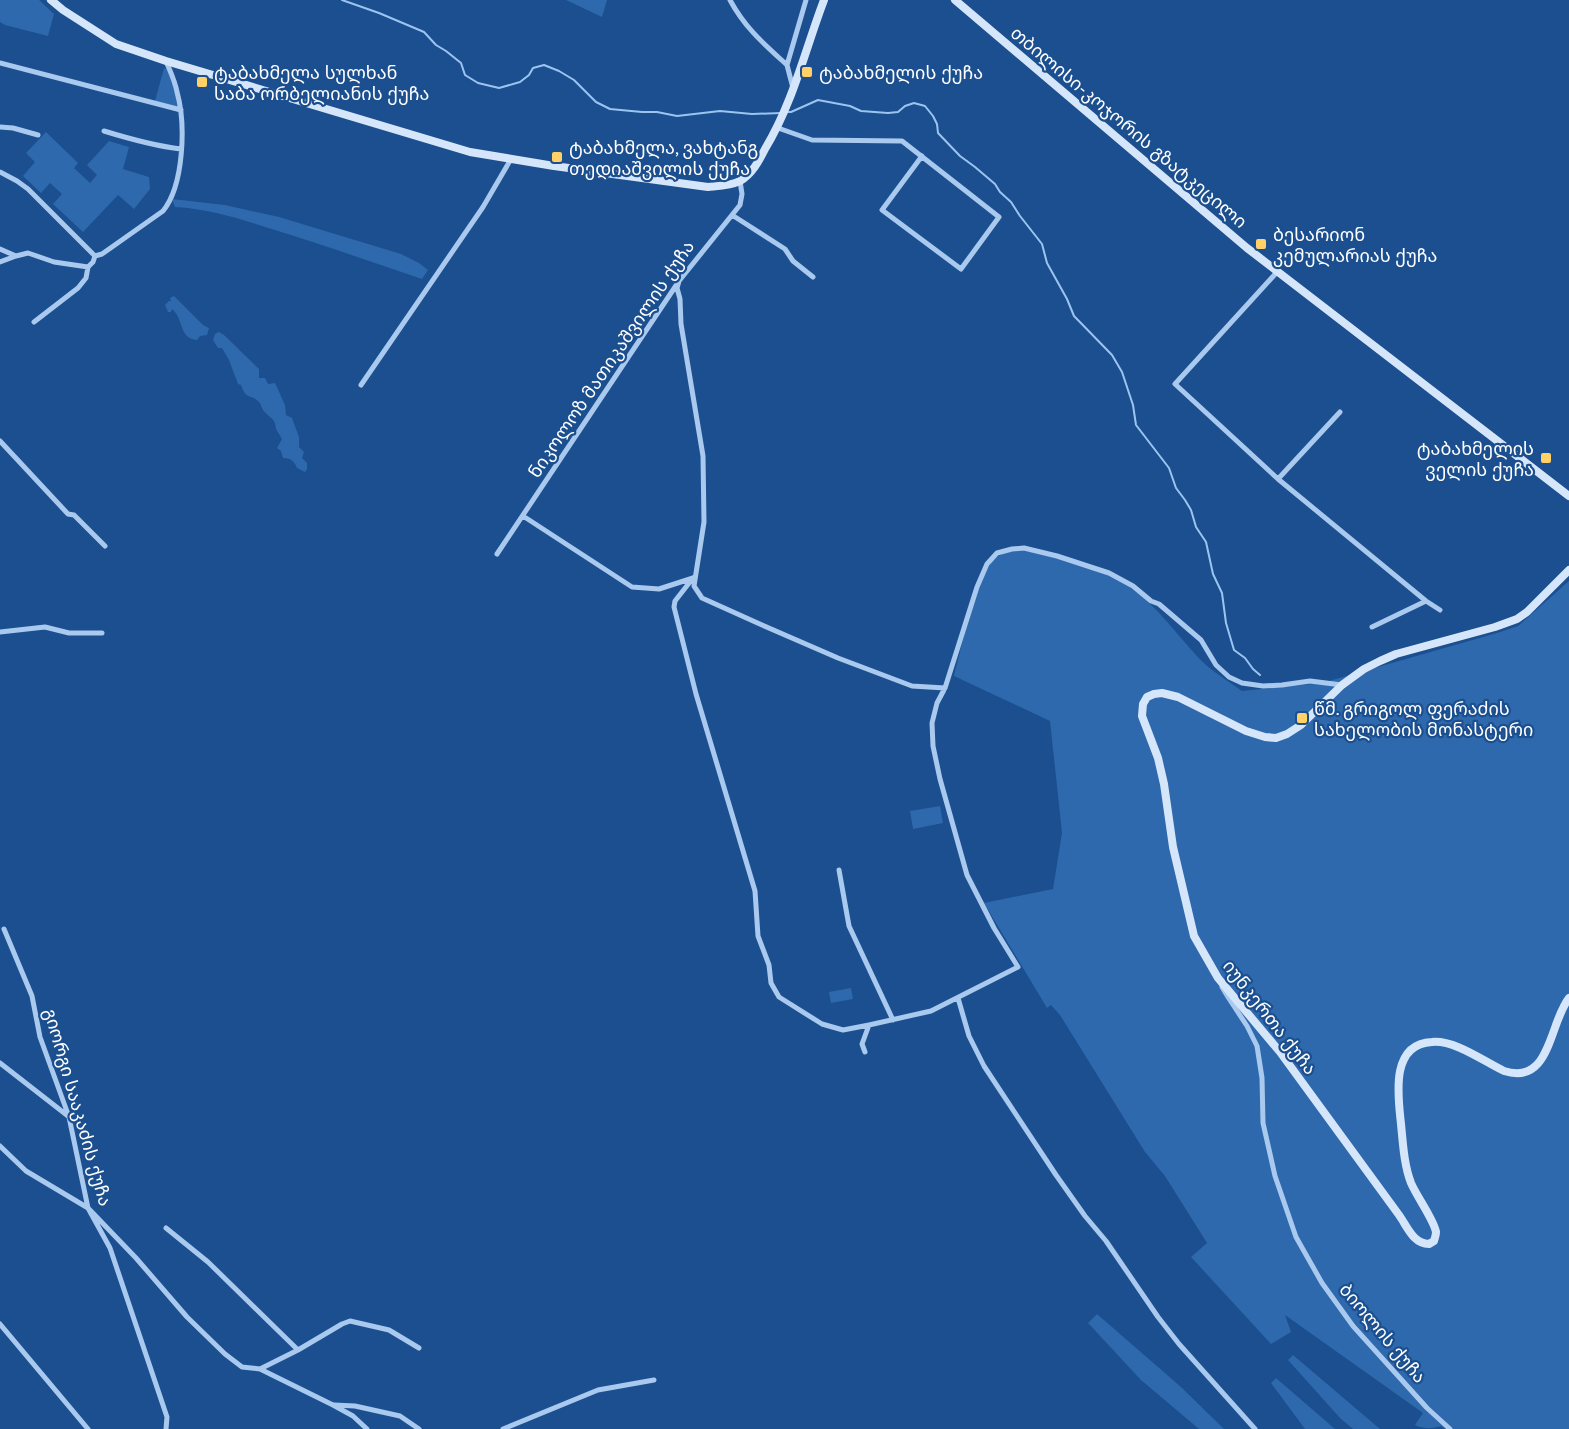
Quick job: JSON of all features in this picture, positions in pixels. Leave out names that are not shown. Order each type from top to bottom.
[{"type":"main road","points":[[51,0],[116,44],[470,152],[708,187],[724,186],[740,181],[753,169],[778,128],[824,0]]},
{"type":"main road","name":"თბილისი-კოჯორის გზატკეცილი","points":[[955,0],[1247,248],[1569,496]]},
{"type":"main road","name":"იუნკერთა ქუჩა","points":[[1569,570],[1517,619],[1396,654],[1364,669],[1342,685],[1300,725],[1276,738],[1246,731],[1178,697],[1162,693],[1147,697],[1143,704],[1142,717],[1158,758],[1173,847],[1194,936],[1218,978],[1280,1052],[1419,1242],[1429,1244],[1434,1240],[1436,1231],[1418,1198],[1407,1171],[1398,1085],[1405,1057],[1420,1045],[1440,1042],[1454,1046],[1504,1071],[1512,1073],[1528,1071],[1540,1061],[1547,1051],[1561,1010],[1569,998]]},
{"type":"street","points":[[730,0],[741,19],[787,66]]},
{"type":"street","points":[[793,90],[787,66],[806,0]]},
{"type":"street","points":[[95,256],[102,254],[143,226],[163,211],[170,202],[180,161],[181,110],[177,90],[166,61]]},
{"type":"street","points":[[0,63],[181,110]]},
{"type":"street","points":[[0,127],[38,135]]},
{"type":"street","points":[[778,128],[812,140],[902,141],[922,156],[999,217],[961,268],[882,210],[922,156]]},
{"type":"street","points":[[104,131],[162,147],[181,149]]},
{"type":"street","points":[[361,386],[483,207],[511,159]]},
{"type":"street","points":[[0,172],[28,189],[95,256]]},
{"type":"street","name":"ნიკოლოზ მათიკაშვილის ქუჩა","points":[[497,554],[679,281],[740,205],[742,194],[740,181]]},
{"type":"street","points":[[732,215],[785,249],[793,261],[813,277]]},
{"type":"street","points":[[0,249],[16,256]]},
{"type":"street","points":[[0,262],[28,253],[54,262],[88,267]]},
{"type":"street","points":[[34,322],[78,288],[86,278],[88,267],[95,256]]},
{"type":"street","points":[[1278,272],[1174,384],[1278,479],[1426,601],[1440,610]]},
{"type":"street","points":[[679,281],[677,288],[681,324],[703,456],[704,522],[694,586],[702,597],[762,626],[838,658],[912,686],[945,688]]},
{"type":"street","points":[[1278,479],[1340,412]]},
{"type":"street","points":[[0,441],[68,514],[74,515],[105,546]]},
{"type":"street","points":[[523,516],[632,587],[659,589],[694,577]]},
{"type":"street","points":[[694,577],[675,601],[674,607],[696,694],[755,891],[758,936],[770,965],[771,983],[779,997],[822,1024],[843,1030],[931,1011],[1018,968],[967,876],[933,746],[932,723],[938,703],[945,688],[977,587],[987,564],[997,553],[1024,548],[1109,573],[1159,604],[1201,640],[1216,665],[1229,677],[1242,683],[1263,686],[1310,681],[1342,685]]},
{"type":"street","points":[[1372,627],[1426,601]]},
{"type":"street","points":[[0,632],[45,627],[69,633],[102,633]]},
{"type":"street","points":[[839,870],[849,926],[893,1020]]},
{"type":"street","name":"გიორგი სააკაძის ქუჩა","points":[[4,929],[32,996],[40,1037],[69,1117],[88,1208],[110,1248],[167,1417],[166,1429]]},
{"type":"street","name":"ბიოლის ქუჩა","points":[[1218,978],[1257,1046],[1262,1078],[1263,1123],[1275,1176],[1296,1237],[1322,1283],[1353,1326],[1427,1408],[1450,1429]]},
{"type":"street","points":[[958,999],[969,1036],[984,1066],[1056,1175],[1179,1344],[1255,1429]]},
{"type":"street","points":[[865,1052],[862,1044],[869,1025]]},
{"type":"street","points":[[0,1063],[69,1117]]},
{"type":"street","points":[[0,1146],[26,1171],[88,1208],[136,1258],[186,1317],[225,1354],[242,1367],[260,1369],[333,1405],[353,1416],[367,1429]]},
{"type":"street","points":[[166,1228],[208,1262],[298,1350]]},
{"type":"street","points":[[260,1369],[350,1321],[389,1330],[419,1348]]},
{"type":"street","points":[[0,1324],[88,1429]]},
{"type":"street","points":[[503,1429],[598,1390],[654,1380]]},
{"type":"street","points":[[333,1405],[355,1406],[400,1416],[419,1429]]},
{"type":"shaded area","points":[[0,0],[39,0],[54,14],[48,36],[0,22]]},
{"type":"shaded area","points":[[566,0],[607,0],[602,17]]},
{"type":"shaded area","points":[[164,68],[167,69],[175,90],[178,107],[155,101]]},
{"type":"shaded area","points":[[46,132],[78,163],[74,168],[90,183],[97,175],[87,165],[109,141],[129,147],[123,169],[149,177],[150,189],[134,209],[118,195],[83,232],[53,204],[62,194],[50,183],[41,193],[23,176],[35,162],[26,153]]},
{"type":"shaded area","points":[[172,199],[225,205],[279,217],[401,254],[428,270],[422,279],[240,219],[202,210],[175,207]]},
{"type":"shaded area","points":[[174,296],[203,325],[209,328],[207,335],[200,336],[197,340],[187,336],[176,313],[172,309],[168,312],[165,305]]},
{"type":"shaded area","points":[[219,332],[259,369],[259,378],[265,378],[268,384],[275,383],[285,405],[286,415],[292,418],[299,437],[299,447],[304,452],[302,458],[307,463],[305,472],[297,468],[292,460],[283,458],[281,451],[277,448],[282,439],[274,422],[258,401],[246,395],[241,385],[238,384],[222,348],[218,348],[213,340],[215,334]]},
{"type":"shaded area","points":[[1024,549],[1066,560],[1119,580],[1151,605],[1205,664],[1242,691],[1322,683],[1518,626],[1569,581],[1569,1429],[1445,1429],[1441,1426],[1428,1428],[1415,1425],[1423,1413],[1285,1315],[1291,1332],[1271,1344],[1191,1257],[1207,1243],[1165,1176],[1145,1152],[1060,1015],[1051,1005],[1047,1008],[984,903],[1053,889],[1062,833],[1050,721],[954,676],[976,594],[989,566],[1000,555]]},
{"type":"shaded area","points":[[940,806],[943,823],[913,829],[910,811]]},
{"type":"shaded area","points":[[851,988],[853,999],[831,1003],[829,992]]},
{"type":"shaded area","points":[[1097,1314],[1181,1387],[1224,1429],[1199,1429],[1141,1380],[1088,1323]]},
{"type":"shaded area","points":[[1293,1355],[1380,1429],[1353,1429],[1340,1418],[1288,1360]]},
{"type":"shaded area","points":[[1276,1378],[1335,1429],[1305,1429],[1271,1383]]},
{"type":"waterway","points":[[342,0],[424,32],[436,45],[461,63],[465,75],[478,83],[499,88],[520,82],[529,75],[533,68],[544,65],[574,80],[596,102],[610,109],[657,112],[677,116],[720,111],[752,114],[781,113]]},
{"type":"waterway","points":[[787,112],[818,100],[850,106],[861,111],[888,113],[898,112],[914,103],[925,106],[937,124],[938,133],[960,156],[995,184],[1011,202],[1042,244],[1047,263],[1074,316],[1112,355],[1122,372],[1133,405],[1136,425],[1169,468],[1176,488],[1191,510],[1196,527],[1206,542],[1213,574],[1222,593],[1226,623],[1234,650],[1245,658],[1260,675]]},
{"type":"place","name":"ტაბახმელის ქუჩა","points":[[807,72]]},
{"type":"place","name":"ტაბახმელა სულხან საბა ორბელიანის ქუჩა","points":[[202,82]]},
{"type":"place","name":"ტაბახმელა, ვახტანგ თედიაშვილის ქუჩა","points":[[557,157]]},
{"type":"place","name":"ბესარიონ კემულარიას ქუჩა","points":[[1261,244]]},
{"type":"place","name":"ტაბახმელის ველის ქუჩა","points":[[1546,458]]},
{"type":"place","name":"წმ. გრიგოლ ფერაძის სახელობის მონასტერი","points":[[1302,718]]}]
